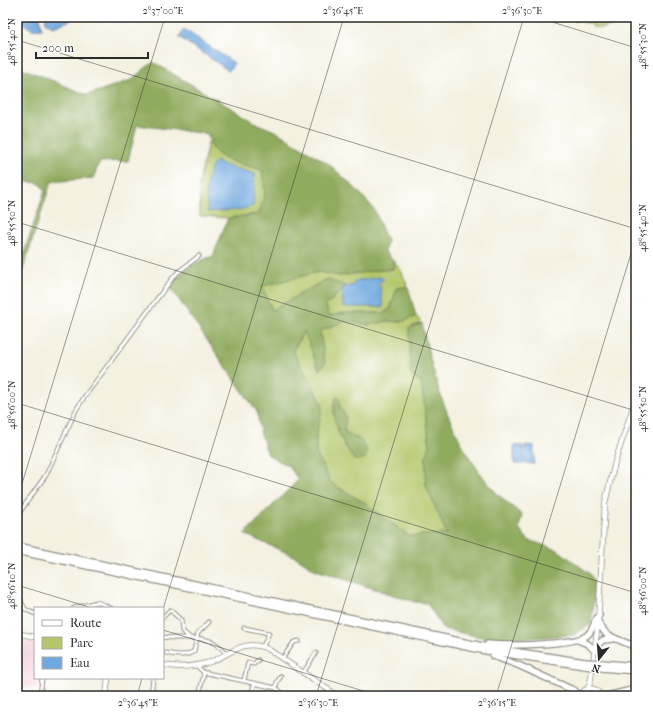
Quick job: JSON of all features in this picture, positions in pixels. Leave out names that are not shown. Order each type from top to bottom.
[{"type":"highway","points":[[17,546],[463,644],[473,641],[501,645],[578,640],[590,634],[598,615]]},
{"type":"highway","points":[[17,551],[463,644],[636,671]]},
{"type":"highway","points":[[598,623],[607,635],[636,647]]},
{"type":"highway","points":[[578,640],[595,649],[602,640],[615,639]]},
{"type":"highway","points":[[463,644],[471,652],[500,658],[518,665],[575,691],[580,696]]},
{"type":"highway","points":[[601,666],[636,666]]},
{"type":"highway","points":[[607,696],[636,689]]},
{"type":"main road","points":[[588,17],[602,20],[618,17]]},
{"type":"main road","points":[[580,696],[588,688],[591,679],[595,649],[598,623],[605,503],[608,485],[636,398]]},
{"type":"main road","points":[[17,633],[34,637]]},
{"type":"main road","points":[[164,665],[179,667],[196,666],[207,663],[246,645],[262,646],[337,696]]},
{"type":"main road","points":[[106,696],[108,679]]},
{"type":"main road","points":[[591,679],[594,689]]},
{"type":"main road","points":[[588,688],[599,692],[601,696]]},
{"type":"street","points":[[17,516],[46,475],[76,410],[92,386],[171,280],[182,268],[199,256]]},
{"type":"street","points":[[17,592],[26,609],[34,613]]},
{"type":"street","points":[[78,607],[97,602],[108,607]]},
{"type":"street","points":[[164,616],[170,610],[181,620],[182,630],[189,637]]},
{"type":"street","points":[[166,653],[176,655],[192,653],[198,633],[209,622]]},
{"type":"street","points":[[244,628],[269,633],[262,646]]},
{"type":"street","points":[[164,637],[198,637],[222,647],[226,654]]},
{"type":"street","points":[[282,659],[294,642],[299,641]]},
{"type":"street","points":[[304,673],[316,654]]},
{"type":"street","points":[[244,680],[248,663],[254,664],[258,660]]},
{"type":"street","points":[[199,696],[207,663]]},
{"type":"street","points":[[196,666],[205,673],[244,680],[276,688],[286,696]]},
{"type":"street","points":[[276,688],[277,682],[281,676]]},
{"type":"street","points":[[40,696],[42,679]]},
{"type":"street","points":[[151,696],[153,679]]},
{"type":"street","points":[[250,696],[255,683]]},
{"type":"street","points":[[435,696],[441,694],[448,696]]},
{"type":"shaded area","points":[[17,640],[34,643],[34,679],[38,679],[37,688],[19,686],[19,681],[17,679]]},
{"type":"green space","points":[[571,17],[583,17],[596,22],[636,17],[636,20],[601,28],[592,27],[593,25],[579,19],[576,22]]},
{"type":"green space","points":[[153,62],[258,124],[277,132],[329,164],[357,190],[374,209],[387,241],[385,251],[395,263],[394,268],[340,276],[319,272],[262,286],[272,310],[327,279],[345,286],[326,306],[329,316],[344,313],[384,313],[390,309],[397,288],[408,287],[416,316],[401,322],[387,321],[368,325],[345,321],[320,331],[325,363],[319,370],[304,331],[293,351],[323,405],[316,436],[316,453],[331,483],[365,503],[409,536],[447,534],[426,486],[426,457],[430,446],[421,382],[411,375],[409,328],[422,323],[433,368],[446,410],[465,450],[477,469],[492,488],[522,515],[519,528],[528,540],[558,550],[590,574],[594,581],[595,592],[591,624],[574,635],[528,638],[485,638],[443,629],[427,603],[415,602],[316,570],[296,557],[244,534],[298,480],[290,467],[268,455],[260,432],[257,412],[170,287],[178,276],[188,267],[213,256],[228,218],[259,214],[265,194],[262,170],[236,163],[220,156],[210,143],[208,134],[137,125],[128,161],[100,162],[93,178],[51,182],[17,288],[19,268],[45,190],[39,183],[17,181],[17,66],[87,95],[131,80]]},
{"type":"green space","points":[[208,142],[221,155],[232,162],[262,170],[265,194],[259,214],[228,218],[200,216],[199,183]]},
{"type":"green space","points":[[395,263],[401,270],[408,287],[397,288],[390,309],[384,313],[344,313],[329,316],[326,306],[345,287],[327,279],[272,310],[262,286],[319,272],[340,276],[364,271],[390,270],[394,268]]},
{"type":"green space","points":[[416,316],[422,323],[409,328],[411,375],[421,382],[430,446],[426,457],[426,486],[447,534],[409,536],[365,503],[331,483],[316,453],[316,436],[322,405],[293,351],[304,330],[319,370],[325,363],[320,331],[345,321],[368,325],[387,321],[401,322]],"holes":[[[340,407],[346,417],[344,431],[360,440],[344,446]]]},
{"type":"green space","points":[[336,397],[339,397],[340,407],[346,417],[344,431],[360,440],[367,450],[365,458],[355,461],[338,431],[334,414]]},
{"type":"water","points":[[20,17],[40,17],[42,29],[29,28]]},
{"type":"water","points":[[45,17],[94,17],[103,21],[76,18],[53,27],[46,23]]},
{"type":"water","points":[[184,29],[234,63],[229,71],[179,37]]},
{"type":"water","points":[[216,161],[220,164],[255,174],[253,206],[240,210],[208,212],[206,199],[208,178],[212,166]]},
{"type":"water","points":[[381,277],[384,279],[378,283],[380,286],[383,307],[343,307],[342,290],[345,287],[354,285],[354,281]]},
{"type":"water","points":[[514,445],[523,446],[524,464],[514,464]]},
{"type":"water","points":[[525,445],[534,446],[534,464],[525,463]]}]
